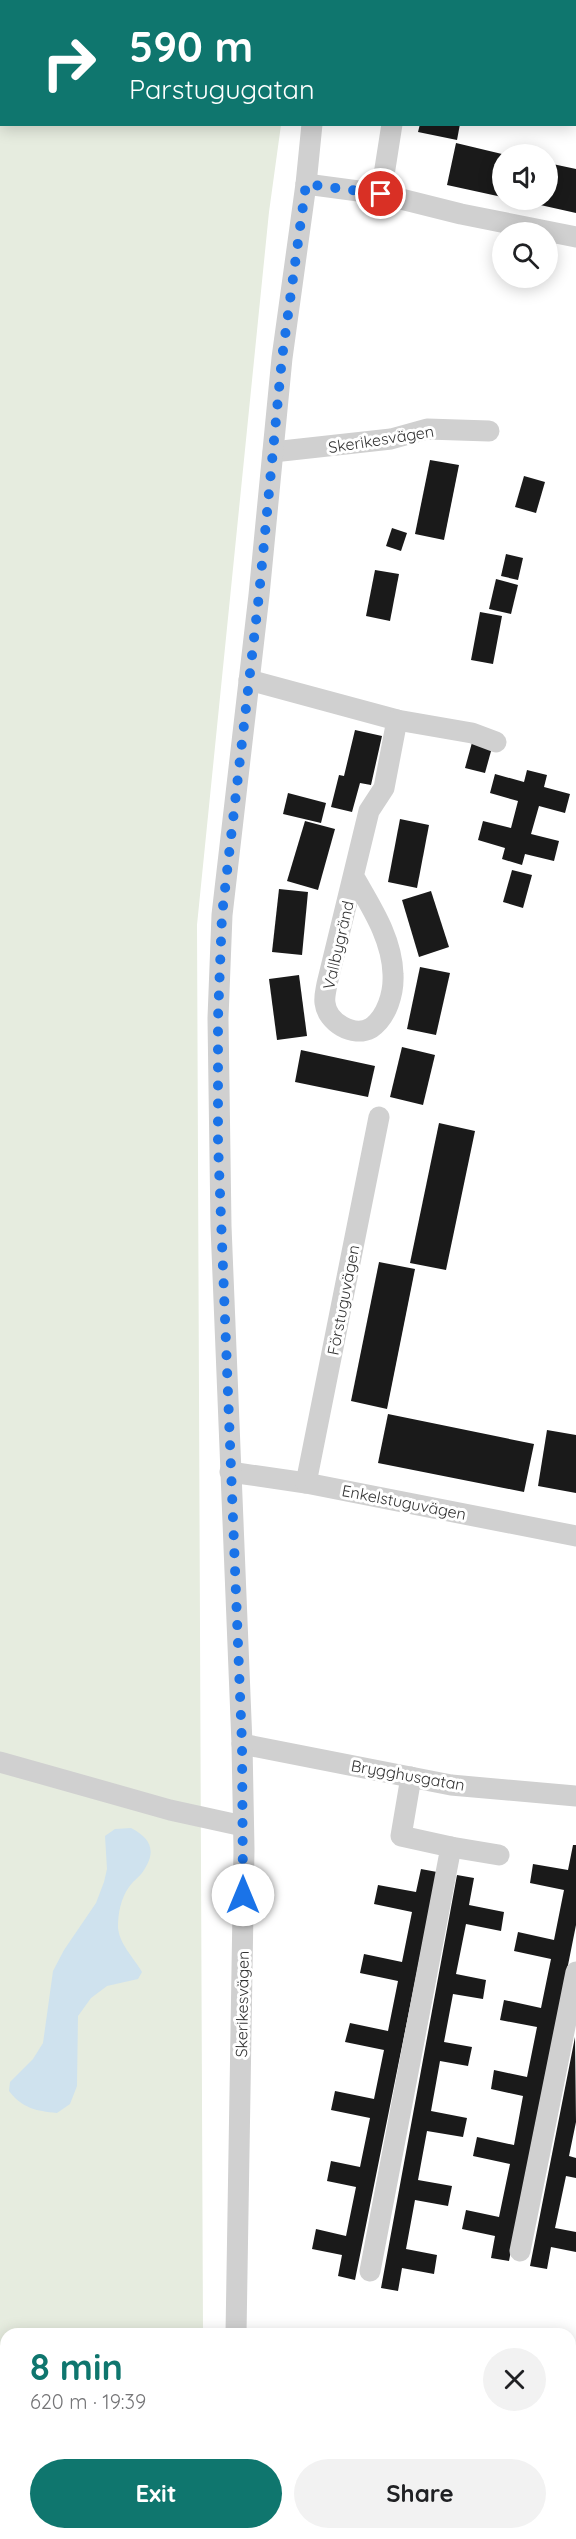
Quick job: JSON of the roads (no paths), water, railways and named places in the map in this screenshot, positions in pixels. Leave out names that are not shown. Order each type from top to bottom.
[{"type":"street","name":"Skerikesvägen","points":[[236,2328],[241,2125],[242,1744],[220,1226],[218,1018],[222,915],[282,358],[312,126]]},
{"type":"street","points":[[381,194],[392,126]]},
{"type":"street","points":[[306,184],[381,194],[576,237]]},
{"type":"street","name":"Skerikesvägen","points":[[273,452],[391,439],[427,429],[489,430]]},
{"type":"street","points":[[249,680],[397,720],[472,733],[496,742]]},
{"type":"street","name":"Vallbygränd","points":[[354,877],[386,937],[394,976],[389,1004],[381,1019],[369,1029],[356,1031],[343,1028],[335,1021],[328,1013],[325,1002],[369,811],[384,788],[397,720]]},
{"type":"street","name":"Förstuguvägen","points":[[306,1483],[379,1116]]},
{"type":"street","name":"Enkelstuguvägen","points":[[230,1472],[306,1483],[576,1536]]},
{"type":"street","name":"Brygghusgatan","points":[[242,1744],[451,1785],[576,1796]]},
{"type":"street","points":[[0,1762],[170,1810],[243,1826]]},
{"type":"street","points":[[411,1777],[401,1836],[499,1856]]},
{"type":"street","points":[[370,2271],[451,1847]]},
{"type":"street","points":[[520,2251],[576,1972]]},
{"type":"water","points":[[131,1828],[144,1837],[151,1852],[147,1865],[124,1896],[119,1911],[118,1927],[124,1945],[142,1972],[138,1979],[107,1986],[91,1998],[78,2016],[77,2086],[70,2104],[57,2113],[30,2108],[9,2091],[10,2082],[33,2059],[43,2043],[53,1971],[64,1950],[96,1903],[104,1882],[107,1869],[105,1836],[115,1829]]}]
